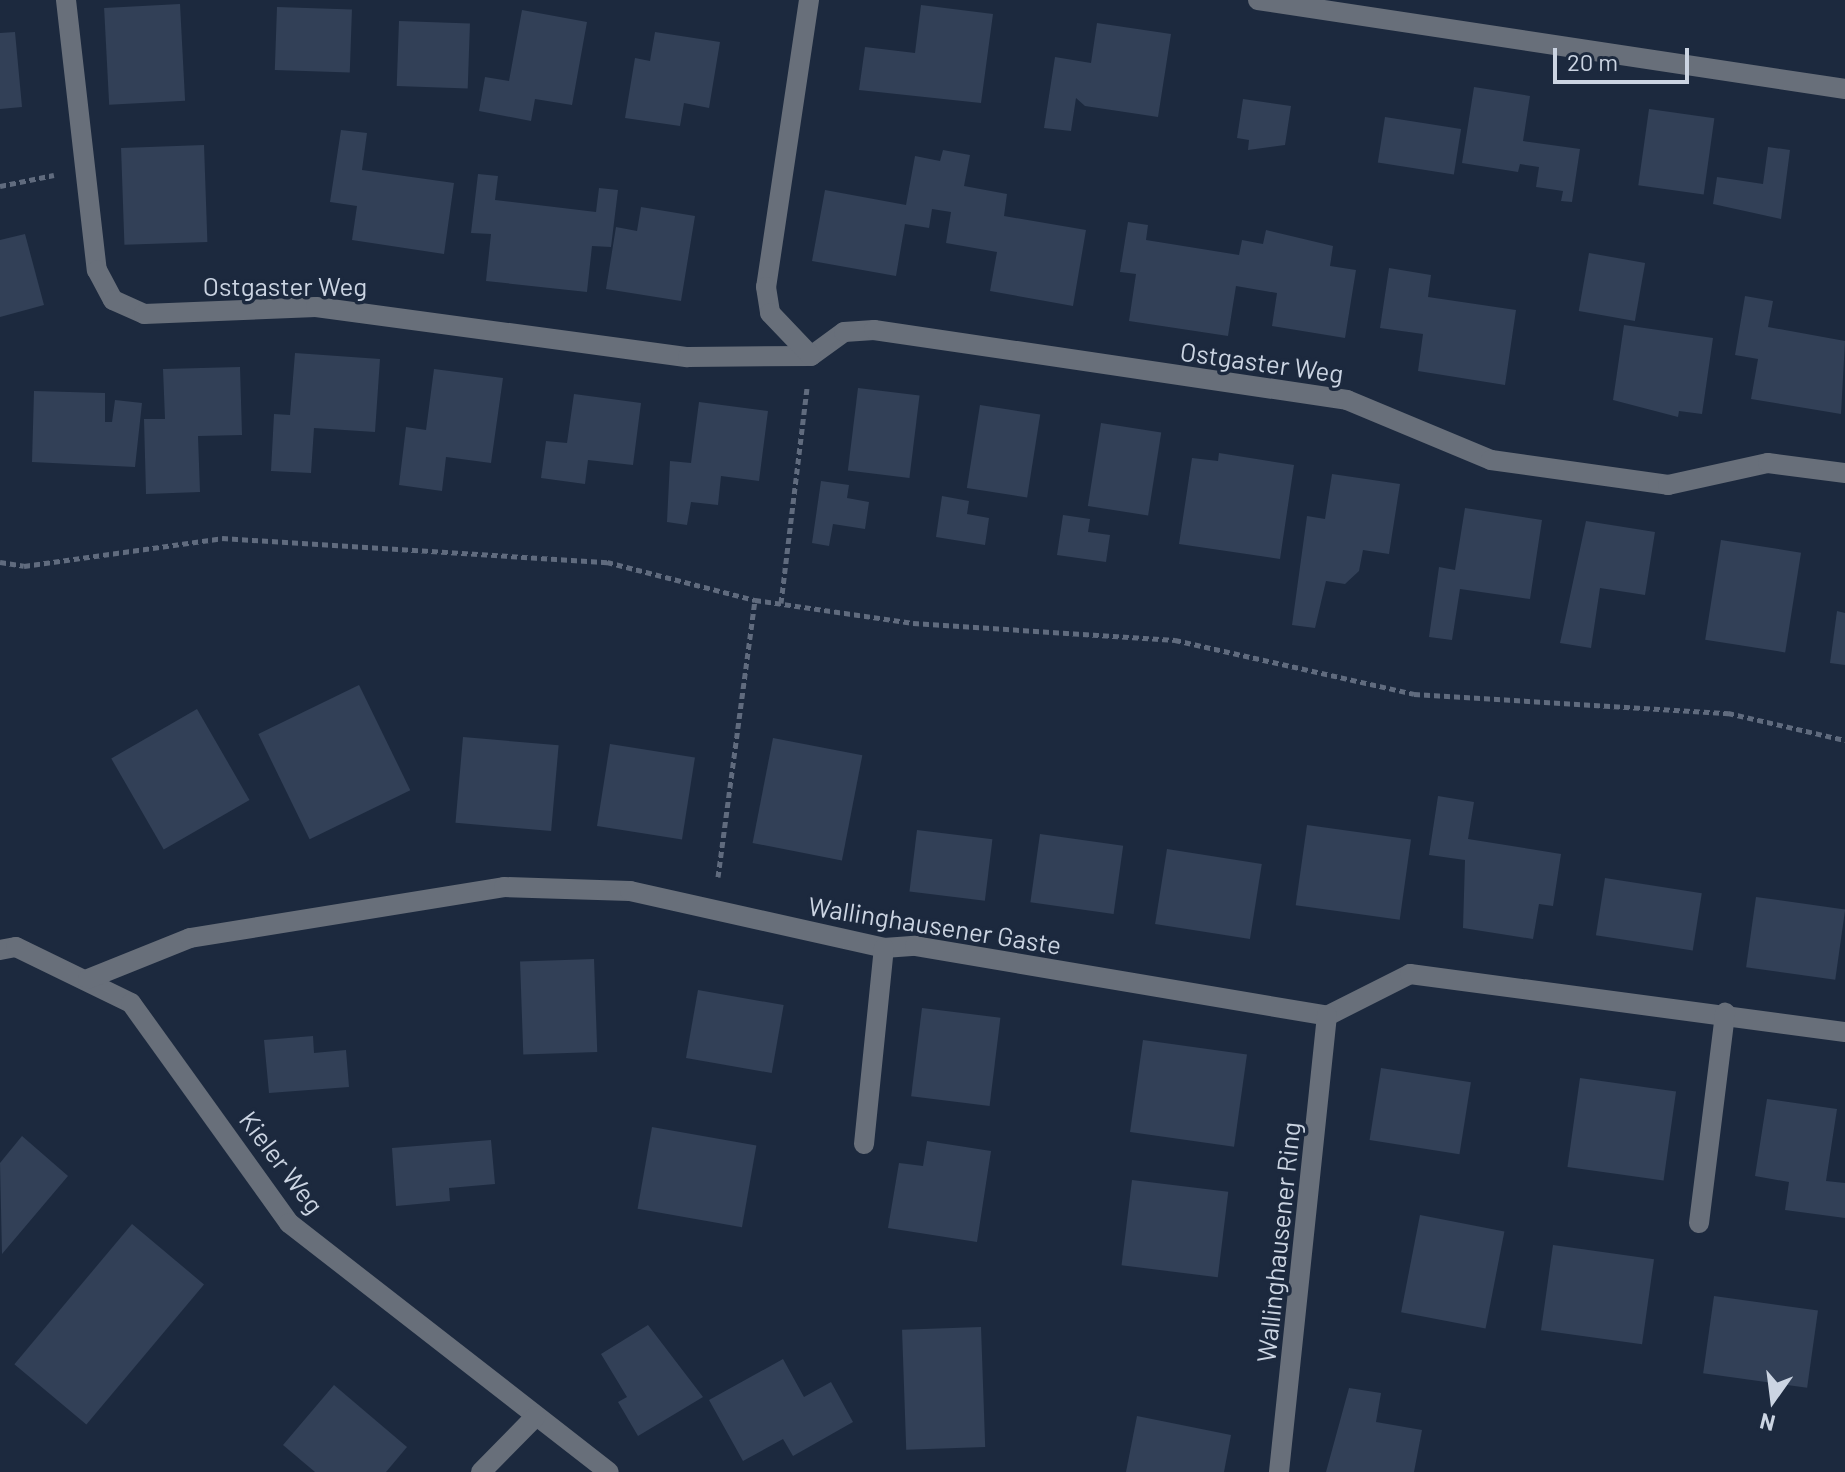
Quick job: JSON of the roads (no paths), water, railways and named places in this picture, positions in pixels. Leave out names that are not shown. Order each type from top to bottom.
[{"type":"street","name":"Ostgaster Weg","points":[[66,0],[82,170],[97,270],[113,300],[144,314],[316,307],[688,357],[811,356],[844,332],[874,330],[1347,400],[1506,462],[1668,485],[1768,463],[1845,473]]},
{"type":"street","points":[[809,0],[766,287],[770,313],[811,356]]},
{"type":"street","points":[[1258,0],[1845,89]]},
{"type":"street","name":"Wallinghausener Gaste","points":[[88,979],[190,938],[504,887],[630,891],[884,948],[915,946],[1327,1016]]},
{"type":"street","name":"Kieler Weg","points":[[0,950],[16,947],[88,979],[131,1003],[289,1223],[609,1472]]},
{"type":"street","points":[[864,1144],[884,948]]},
{"type":"street","points":[[1327,1016],[1410,974],[1725,1013],[1845,1032]]},
{"type":"street","points":[[1699,1223],[1725,1013]]},
{"type":"street","name":"Wallinghausener Ring","points":[[1279,1472],[1327,1016]]},
{"type":"street","points":[[481,1472],[536,1416]]}]
